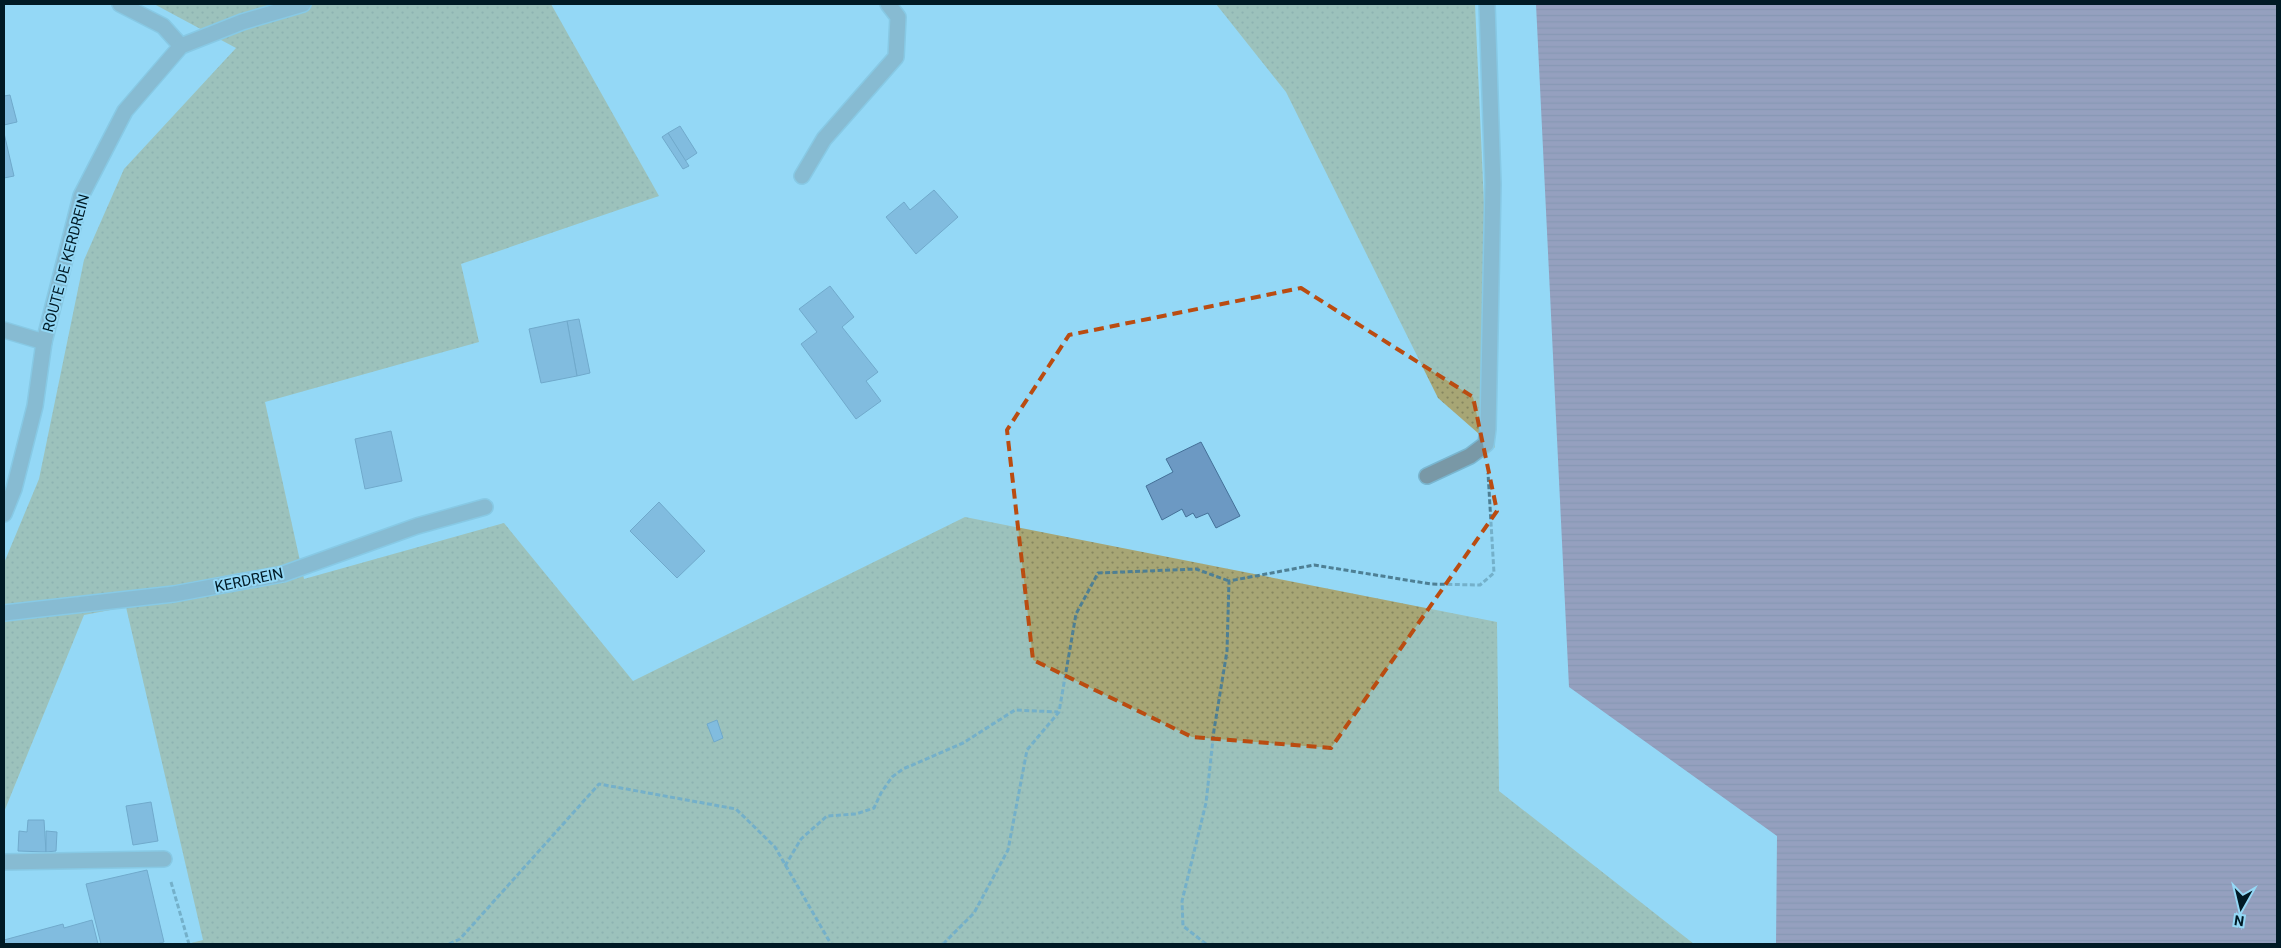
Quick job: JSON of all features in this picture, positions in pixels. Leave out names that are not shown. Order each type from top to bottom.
[{"type":"street","points":[[120,4],[163,26],[181,46]]},
{"type":"street","name":"ROUTE DE KERDREIN","points":[[4,514],[14,489],[35,406],[44,342],[81,196],[125,111],[181,46],[242,22],[303,4]]},
{"type":"street","points":[[802,176],[824,139],[896,57],[898,18],[888,4]]},
{"type":"street","points":[[1427,476],[1470,456],[1486,444],[1488,429],[1493,184],[1487,4]]},
{"type":"street","points":[[4,330],[44,342]]},
{"type":"street","name":"KERDREIN","points":[[4,613],[174,594],[282,574],[417,526],[485,507]]},
{"type":"street","points":[[4,862],[164,859]]},
{"type":"path","points":[[943,944],[974,913],[1008,850],[1027,750],[1059,712],[1076,614],[1098,573],[1196,569],[1229,581],[1314,565],[1431,584],[1480,586],[1494,573],[1488,472]]},
{"type":"path","points":[[1206,944],[1183,926],[1182,901],[1206,803],[1214,730],[1227,651],[1229,581]]},
{"type":"path","points":[[785,866],[801,839],[827,816],[856,814],[874,808],[892,777],[903,769],[963,743],[1015,710],[1059,712]]},
{"type":"path","points":[[449,944],[460,939],[599,784],[736,809],[774,848],[831,944]]},
{"type":"path","points":[[164,859],[189,944]]},
{"type":"highlighted area","points":[[1301,288],[1473,397],[1497,511],[1331,748],[1192,737],[1033,660],[1007,430],[1069,335]]},
{"type":"shaded area","points":[[154,4],[551,4],[659,196],[461,264],[479,342],[265,402],[304,579],[504,523],[633,681],[965,517],[1497,622],[1499,791],[1694,944],[187,944],[203,940],[126,607],[84,615],[4,812],[4,563],[39,479],[84,260],[124,169],[236,48]]},
{"type":"shaded area","points":[[1216,4],[1475,4],[1495,448],[1438,398],[1286,92]]},
{"type":"shaded area","points":[[1536,4],[2277,4],[2277,944],[1776,944],[1777,836],[1569,687]]},
{"type":"building","points":[[10,95],[17,122],[4,125],[4,96]]},
{"type":"building","points":[[680,126],[697,153],[685,161],[668,133]]},
{"type":"building","points":[[4,133],[14,176],[4,178]]},
{"type":"building","points":[[668,133],[689,166],[683,169],[662,137]]},
{"type":"building","points":[[934,190],[958,217],[916,254],[886,217],[904,202],[910,210]]},
{"type":"building","points":[[830,286],[854,317],[842,327],[878,372],[866,381],[881,401],[856,419],[801,344],[817,332],[799,309]]},
{"type":"building","points":[[579,319],[590,373],[577,376],[567,321]]},
{"type":"building","points":[[567,321],[577,376],[541,383],[529,329]]},
{"type":"building","points":[[391,431],[402,481],[365,489],[355,439]]},
{"type":"building","points":[[1201,442],[1240,516],[1216,528],[1208,513],[1196,518],[1193,513],[1186,517],[1182,509],[1162,520],[1146,486],[1173,472],[1166,459]]},
{"type":"building","points":[[659,502],[705,551],[677,578],[630,531]]},
{"type":"building","points":[[717,720],[723,738],[714,742],[707,724]]},
{"type":"building","points":[[151,802],[158,841],[133,845],[126,806]]},
{"type":"building","points":[[28,820],[44,820],[46,852],[18,851],[19,831],[27,832]]},
{"type":"building","points":[[46,831],[57,832],[56,851],[46,852]]},
{"type":"building","points":[[147,870],[164,942],[157,944],[101,944],[86,884]]},
{"type":"building","points":[[92,920],[98,944],[4,944],[4,940],[63,924],[64,928]]}]
